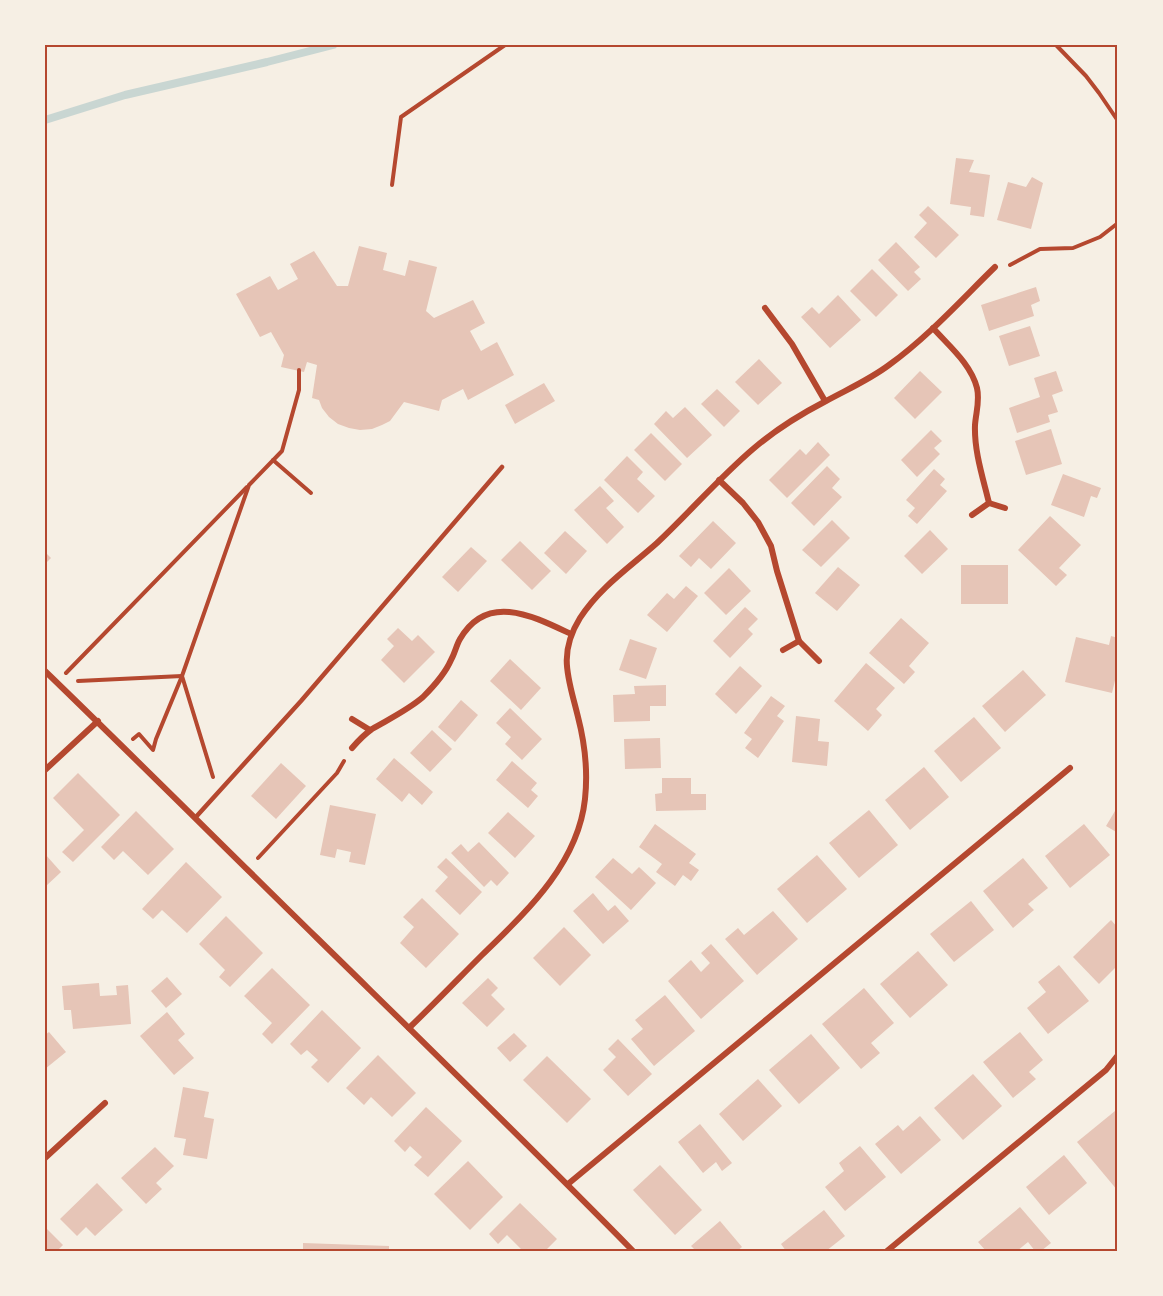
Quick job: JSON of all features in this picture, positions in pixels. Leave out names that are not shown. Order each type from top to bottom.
[{"type":"street","points":[[409,1028],[517,921],[542,893],[564,862],[578,830],[585,801],[586,765],[579,718],[570,689],[566,653],[571,634],[583,615],[602,591],[658,542],[753,448],[825,401],[860,384],[890,364],[933,328],[995,267]]},
{"type":"street","points":[[765,308],[792,344],[825,401]]},
{"type":"street","points":[[933,328],[963,362],[977,388],[978,404],[975,425],[989,503]]},
{"type":"street","points":[[719,480],[758,522],[771,546],[799,641],[819,661]]},
{"type":"street","points":[[989,503],[1005,508]]},
{"type":"street","points":[[972,515],[989,503]]},
{"type":"street","points":[[352,748],[370,730],[422,698],[441,677],[459,640],[471,623],[491,613],[514,612],[534,617],[571,634]]},
{"type":"street","points":[[783,650],[799,641]]},
{"type":"street","points":[[45,670],[568,1184],[633,1251]]},
{"type":"street","points":[[352,719],[370,730]]},
{"type":"street","points":[[45,770],[98,721]]},
{"type":"street","points":[[568,1184],[1070,768]]},
{"type":"street","points":[[887,1251],[1106,1070],[1118,1055]]},
{"type":"street","points":[[45,1158],[105,1103]]},
{"type":"lane","points":[[195,818],[302,700],[502,467]]},
{"type":"path","points":[[392,185],[401,117],[505,45]]},
{"type":"path","points":[[1056,45],[1086,76],[1118,121]]},
{"type":"path","points":[[995,267],[1010,265],[1040,249],[1073,248],[1100,237],[1118,223]]},
{"type":"path","points":[[57,682],[282,451],[299,390],[298,370]]},
{"type":"path","points":[[273,460],[311,493]]},
{"type":"path","points":[[124,748],[139,734],[153,750],[182,676],[249,485]]},
{"type":"path","points":[[182,676],[218,793]]},
{"type":"path","points":[[57,682],[182,676]]},
{"type":"path","points":[[247,870],[337,773],[352,748]]},
{"type":"building","points":[[956,158],[974,160],[969,172],[990,175],[984,217],[970,215],[971,207],[950,204]]},
{"type":"building","points":[[1032,177],[1043,183],[1031,229],[997,220],[1008,182],[1026,187]]},
{"type":"building","points":[[928,206],[959,235],[936,258],[914,237],[927,223],[919,215]]},
{"type":"building","points":[[896,242],[920,267],[914,272],[921,279],[908,291],[878,260]]},
{"type":"building","points":[[359,246],[387,253],[383,270],[405,276],[409,260],[437,267],[426,311],[434,318],[473,300],[485,323],[470,331],[481,351],[497,342],[514,375],[468,400],[463,389],[442,400],[439,411],[404,402],[390,421],[372,429],[349,428],[329,417],[319,400],[312,398],[317,365],[307,362],[304,372],[281,367],[284,355],[271,332],[260,337],[236,294],[270,276],[278,290],[298,279],[290,264],[314,251],[337,286],[348,286]]},
{"type":"building","points":[[872,269],[898,295],[876,317],[850,291]]},
{"type":"building","points":[[1036,287],[1040,301],[1031,305],[1034,316],[989,331],[981,305]]},
{"type":"building","points":[[838,295],[861,320],[830,348],[801,317],[812,307],[819,314]]},
{"type":"building","points":[[1030,326],[1040,356],[1009,366],[999,336]]},
{"type":"building","points":[[759,359],[782,383],[758,405],[735,382]]},
{"type":"building","points":[[920,371],[942,392],[915,419],[894,398]]},
{"type":"building","points":[[1056,371],[1063,391],[1052,395],[1058,412],[1048,415],[1050,422],[1017,433],[1009,408],[1040,397],[1034,378]]},
{"type":"building","points":[[544,383],[555,401],[515,424],[505,405]]},
{"type":"building","points":[[717,389],[740,411],[724,427],[701,404]]},
{"type":"building","points":[[685,407],[712,435],[687,458],[654,424],[666,411],[673,418]]},
{"type":"building","points":[[1051,429],[1062,464],[1026,475],[1015,441]]},
{"type":"building","points":[[931,430],[942,441],[934,448],[940,454],[917,477],[901,460]]},
{"type":"building","points":[[651,433],[682,464],[665,481],[634,450]]},
{"type":"building","points":[[818,442],[830,455],[787,498],[769,480],[800,449],[806,455]]},
{"type":"building","points":[[627,456],[643,472],[637,479],[655,496],[638,513],[604,480]]},
{"type":"building","points":[[827,466],[840,479],[832,488],[842,497],[814,526],[791,503]]},
{"type":"building","points":[[934,469],[945,479],[940,485],[947,491],[917,524],[908,516],[915,508],[906,500]]},
{"type":"building","points":[[1063,474],[1101,488],[1097,498],[1091,496],[1084,517],[1051,505]]},
{"type":"building","points":[[600,486],[614,501],[606,508],[624,527],[607,544],[574,510]]},
{"type":"building","points":[[1050,516],[1081,545],[1059,568],[1067,575],[1056,586],[1018,550]]},
{"type":"building","points":[[832,520],[850,538],[821,567],[802,550]]},
{"type":"building","points":[[713,521],[736,543],[711,569],[699,558],[691,567],[679,556]]},
{"type":"building","points":[[930,530],[948,549],[922,574],[904,556]]},
{"type":"building","points":[[565,531],[587,551],[566,574],[544,553]]},
{"type":"building","points":[[520,541],[551,571],[532,590],[501,560]]},
{"type":"building","points":[[471,547],[487,561],[458,592],[442,577]]},
{"type":"building","points":[[45,552],[51,558],[45,564]]},
{"type":"building","points":[[961,565],[1008,565],[1008,604],[961,604]]},
{"type":"building","points":[[838,567],[860,585],[837,611],[815,593]]},
{"type":"building","points":[[729,568],[751,591],[726,615],[704,593]]},
{"type":"building","points":[[686,586],[698,596],[667,632],[647,615],[667,593],[674,599]]},
{"type":"building","points":[[745,607],[758,619],[748,629],[753,634],[730,658],[713,641]]},
{"type":"building","points":[[901,618],[929,643],[909,666],[915,672],[904,684],[869,653]]},
{"type":"building","points":[[398,628],[412,641],[418,635],[435,652],[404,683],[381,660],[394,646],[387,639]]},
{"type":"building","points":[[1111,636],[1118,638],[1118,668],[1112,693],[1065,682],[1076,637],[1109,645]]},
{"type":"building","points":[[630,639],[657,648],[646,679],[619,670]]},
{"type":"building","points":[[510,659],[541,688],[521,710],[490,681]]},
{"type":"building","points":[[866,663],[895,688],[876,709],[882,715],[868,731],[834,701]]},
{"type":"building","points":[[740,666],[762,686],[736,714],[715,694]]},
{"type":"building","points":[[1023,670],[1046,695],[1005,732],[982,706]]},
{"type":"building","points":[[666,685],[666,706],[650,706],[650,721],[614,722],[613,695],[635,694],[634,686]]},
{"type":"building","points":[[771,696],[785,706],[777,716],[784,721],[758,758],[745,748],[752,739],[744,733]]},
{"type":"building","points":[[461,700],[478,715],[455,742],[438,727]]},
{"type":"building","points":[[510,708],[542,739],[522,760],[505,744],[511,737],[496,723]]},
{"type":"building","points":[[796,716],[820,719],[818,741],[829,742],[827,766],[792,762]]},
{"type":"building","points":[[974,717],[1001,748],[961,782],[934,751]]},
{"type":"building","points":[[432,730],[452,749],[430,772],[410,753]]},
{"type":"building","points":[[660,738],[661,768],[625,769],[624,739]]},
{"type":"building","points":[[394,758],[433,792],[422,805],[409,793],[402,802],[376,779]]},
{"type":"building","points":[[512,761],[537,783],[531,790],[538,796],[528,808],[496,780]]},
{"type":"building","points":[[281,763],[306,786],[276,819],[251,796]]},
{"type":"building","points":[[924,767],[949,797],[910,830],[885,800]]},
{"type":"building","points":[[78,773],[120,815],[73,862],[62,852],[84,830],[53,798]]},
{"type":"building","points":[[662,778],[691,778],[691,794],[706,794],[706,810],[656,811],[655,794],[662,793]]},
{"type":"building","points":[[330,805],[376,814],[365,865],[349,862],[351,852],[337,849],[335,858],[320,855]]},
{"type":"building","points":[[1118,806],[1118,833],[1106,826]]},
{"type":"building","points":[[869,810],[898,845],[859,878],[829,843]]},
{"type":"building","points":[[136,811],[174,849],[148,875],[123,851],[114,860],[101,847]]},
{"type":"building","points":[[508,812],[535,836],[515,858],[488,833]]},
{"type":"building","points":[[655,824],[696,854],[689,863],[699,870],[691,881],[683,875],[675,886],[656,872],[662,864],[639,847]]},
{"type":"building","points":[[1084,824],[1110,855],[1070,888],[1045,856]]},
{"type":"building","points":[[479,842],[509,873],[497,886],[491,880],[484,887],[451,853],[461,844],[468,852]]},
{"type":"building","points":[[45,854],[61,872],[45,887]]},
{"type":"building","points":[[817,855],[847,889],[807,923],[777,889]]},
{"type":"building","points":[[446,858],[482,892],[460,915],[435,891],[448,877],[437,867]]},
{"type":"building","points":[[613,858],[632,874],[639,867],[656,883],[631,910],[595,877]]},
{"type":"building","points":[[1023,858],[1048,888],[1028,904],[1034,910],[1013,928],[983,891]]},
{"type":"building","points":[[186,862],[222,897],[187,933],[162,910],[153,919],[142,909]]},
{"type":"building","points":[[593,893],[608,911],[615,905],[629,921],[603,944],[573,911]]},
{"type":"building","points":[[422,898],[459,934],[426,968],[400,943],[414,927],[403,917]]},
{"type":"building","points":[[971,901],[994,930],[954,962],[930,934]]},
{"type":"building","points":[[773,911],[798,939],[757,975],[725,939],[738,928],[744,935]]},
{"type":"building","points":[[226,916],[263,953],[230,987],[219,977],[225,970],[199,944]]},
{"type":"building","points":[[1111,920],[1118,928],[1118,965],[1099,984],[1073,957]]},
{"type":"building","points":[[564,927],[591,955],[560,986],[533,958]]},
{"type":"building","points":[[711,944],[744,981],[701,1019],[668,981],[691,960],[701,972],[710,963],[701,953]]},
{"type":"building","points":[[918,951],[948,985],[910,1018],[880,984]]},
{"type":"building","points":[[1059,965],[1089,1001],[1048,1034],[1027,1008],[1046,992],[1038,982]]},
{"type":"building","points":[[272,968],[310,1005],[272,1044],[262,1034],[272,1023],[244,996]]},
{"type":"building","points":[[167,977],[182,994],[166,1008],[151,991]]},
{"type":"building","points":[[488,978],[498,988],[491,995],[505,1009],[487,1027],[462,1003]]},
{"type":"building","points":[[99,983],[100,996],[117,995],[116,986],[128,985],[131,1024],[73,1029],[71,1010],[64,1010],[62,986]]},
{"type":"building","points":[[864,988],[894,1023],[871,1043],[880,1053],[861,1069],[822,1024]]},
{"type":"building","points":[[665,995],[695,1031],[654,1066],[631,1039],[643,1029],[635,1020]]},
{"type":"building","points":[[322,1010],[361,1048],[328,1083],[311,1067],[318,1060],[307,1050],[301,1055],[290,1044]]},
{"type":"building","points":[[167,1012],[185,1034],[178,1040],[194,1058],[174,1075],[140,1036]]},
{"type":"building","points":[[49,1032],[66,1052],[45,1069],[45,1035]]},
{"type":"building","points":[[1020,1032],[1043,1060],[1029,1072],[1036,1079],[1013,1098],[983,1062]]},
{"type":"building","points":[[514,1033],[527,1046],[510,1062],[497,1048]]},
{"type":"building","points":[[811,1034],[840,1068],[799,1104],[769,1070]]},
{"type":"building","points":[[618,1039],[652,1074],[628,1096],[603,1070],[616,1057],[608,1049]]},
{"type":"building","points":[[378,1055],[416,1093],[392,1117],[371,1097],[364,1105],[346,1088]]},
{"type":"building","points":[[547,1056],[591,1099],[567,1123],[523,1080]]},
{"type":"building","points":[[973,1074],[1002,1106],[963,1140],[934,1108]]},
{"type":"building","points":[[758,1079],[782,1106],[743,1141],[719,1114]]},
{"type":"building","points":[[183,1087],[209,1092],[204,1117],[214,1119],[207,1159],[183,1155],[186,1139],[174,1137]]},
{"type":"building","points":[[426,1107],[462,1141],[428,1177],[414,1165],[422,1157],[410,1146],[405,1152],[394,1141]]},
{"type":"building","points":[[1115,1111],[1118,1114],[1118,1191],[1077,1142]]},
{"type":"building","points":[[920,1116],[941,1140],[901,1174],[875,1144],[898,1125],[903,1131]]},
{"type":"building","points":[[700,1124],[732,1163],[722,1171],[716,1162],[703,1173],[678,1142]]},
{"type":"building","points":[[860,1146],[886,1177],[845,1211],[825,1187],[844,1171],[839,1163]]},
{"type":"building","points":[[155,1147],[174,1166],[156,1183],[162,1189],[146,1204],[121,1178]]},
{"type":"building","points":[[1064,1155],[1087,1183],[1049,1215],[1026,1187]]},
{"type":"building","points":[[468,1161],[503,1197],[470,1230],[434,1194]]},
{"type":"building","points":[[660,1165],[702,1210],[675,1235],[633,1190]]},
{"type":"building","points":[[97,1183],[123,1210],[95,1236],[86,1227],[77,1236],[60,1219]]},
{"type":"building","points":[[520,1203],[557,1239],[545,1251],[523,1251],[507,1235],[498,1244],[489,1234]]},
{"type":"building","points":[[1020,1207],[1051,1243],[1041,1251],[1035,1251],[1028,1242],[1017,1251],[986,1251],[978,1242]]},
{"type":"building","points":[[824,1210],[845,1236],[826,1251],[786,1251],[781,1244]]},
{"type":"building","points":[[720,1221],[742,1247],[737,1251],[696,1251],[691,1246]]},
{"type":"building","points":[[45,1227],[63,1245],[57,1251],[45,1251]]},
{"type":"building","points":[[303,1243],[389,1246],[389,1251],[303,1251]]},
{"type":"waterway","points":[[45,120],[125,95],[333,45]]}]
